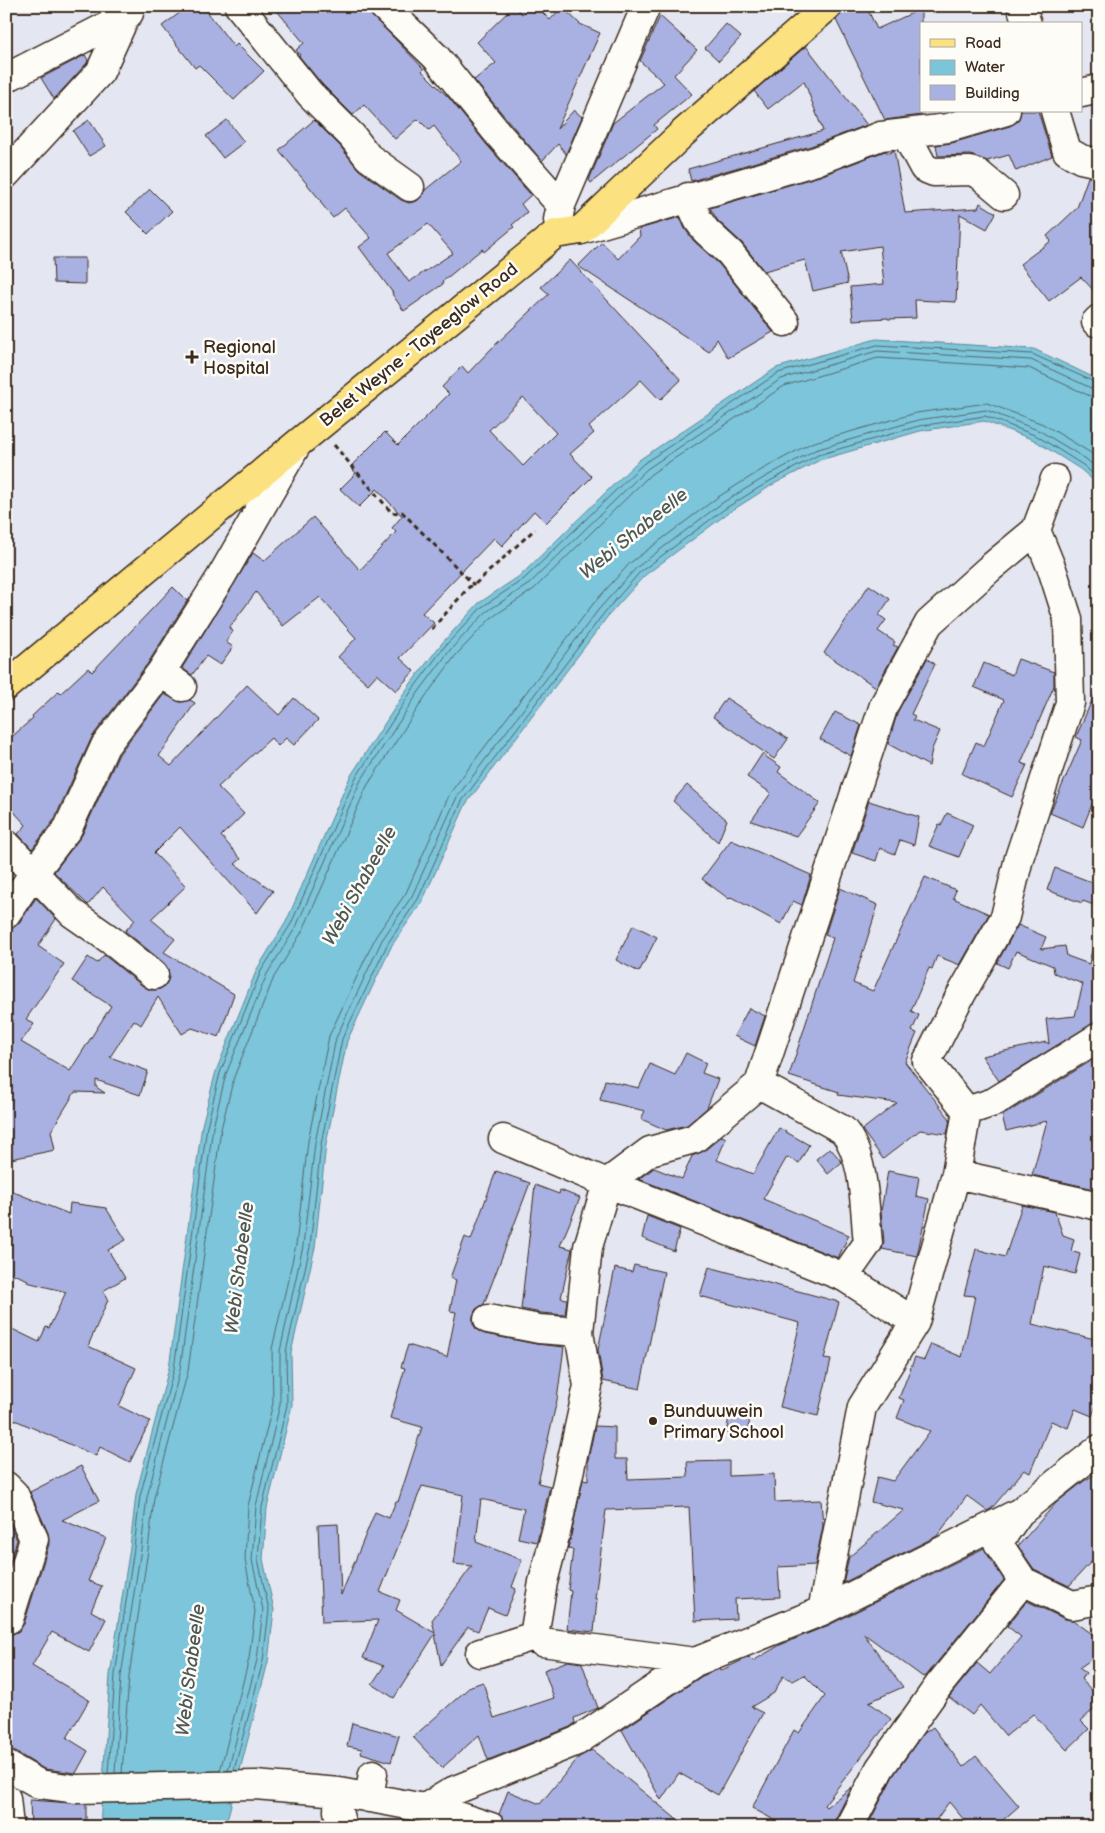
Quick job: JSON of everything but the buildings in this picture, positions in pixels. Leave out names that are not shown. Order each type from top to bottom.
[{"type":"main road","name":"Belet Weyne - Tayeeglow Road","points":[[6,686],[318,427],[568,232],[828,6]]},
{"type":"street","points":[[239,6],[310,94],[352,136],[368,157],[410,187]]},
{"type":"street","points":[[383,6],[436,57],[499,136],[561,205],[568,232],[816,161],[881,136],[948,128],[1003,112]]},
{"type":"street","points":[[561,205],[646,6]]},
{"type":"street","points":[[1026,22],[1022,8],[1027,6]]},
{"type":"street","points":[[6,78],[130,12]]},
{"type":"street","points":[[6,174],[100,72],[130,12]]},
{"type":"street","points":[[1082,93],[1099,89]]},
{"type":"street","points":[[1055,112],[1067,151],[1081,159],[1099,163]]},
{"type":"street","points":[[905,133],[924,168],[934,172],[970,171],[979,174],[1004,195]]},
{"type":"street","points":[[688,197],[698,220],[730,254],[785,322]]},
{"type":"street","points":[[6,914],[68,828],[105,746],[172,680],[220,577],[297,444]]},
{"type":"street","points":[[534,1636],[543,1582],[557,1528],[588,1386],[580,1332],[588,1247],[607,1183],[650,1151],[694,1139],[759,1084],[884,705],[929,623],[1036,530],[1055,479]]},
{"type":"street","points":[[822,1611],[862,1407],[915,1322],[956,1174],[966,1111],[927,1061],[958,1000],[1005,917],[1019,858],[1070,703],[1068,619],[1053,572],[1036,530]]},
{"type":"street","points":[[6,844],[72,913],[112,941],[154,975]]},
{"type":"street","points":[[966,1111],[994,1102],[1099,1037]]},
{"type":"street","points":[[759,1084],[843,1130],[851,1140],[860,1162],[868,1243],[844,1277]]},
{"type":"street","points":[[503,1139],[607,1183],[844,1277],[915,1322]]},
{"type":"street","points":[[956,1174],[1099,1206]]},
{"type":"street","points":[[488,1319],[539,1329],[580,1332]]},
{"type":"street","points":[[424,1818],[453,1791],[577,1741],[695,1662],[822,1611],[1020,1512],[1099,1448]]},
{"type":"street","points":[[6,1486],[14,1494],[34,1539],[9,1619]]},
{"type":"street","points":[[1020,1512],[998,1543],[1023,1581],[1072,1604],[1099,1600]]},
{"type":"street","points":[[849,1827],[880,1768],[939,1684],[1023,1581]]},
{"type":"street","points":[[480,1653],[534,1636]]},
{"type":"street","points":[[534,1636],[542,1642],[695,1662]]},
{"type":"street","points":[[6,1765],[39,1784],[76,1789],[255,1785],[339,1792],[371,1786],[424,1818],[445,1812],[491,1827]]},
{"type":"street","points":[[339,1792],[338,1811],[342,1827]]},
{"type":"street","points":[[6,1798],[9,1827]]},
{"type":"path","points":[[318,427],[392,513],[402,512],[474,585]]},
{"type":"path","points":[[432,629],[469,587],[474,585],[535,529]]},
{"type":"water","name":"Webi Shabeelle","points":[[876,339],[1034,349],[1099,380],[1099,485],[1080,469],[1034,440],[984,421],[920,431],[820,460],[772,485],[728,513],[644,576],[608,616],[466,804],[422,902],[392,945],[347,1041],[326,1144],[315,1247],[291,1353],[292,1405],[267,1508],[263,1559],[274,1610],[268,1662],[227,1820],[227,1827],[100,1827],[110,1675],[130,1547],[136,1494],[169,1368],[202,1125],[216,1071],[257,969],[286,922],[350,777],[409,686],[442,643],[479,603],[521,575],[639,460],[776,368]]},
{"type":"place","name":"Regional Hospital","points":[[192,357]]},
{"type":"place","name":"Bunduuwein Primary School","points":[[653,1421]]}]
